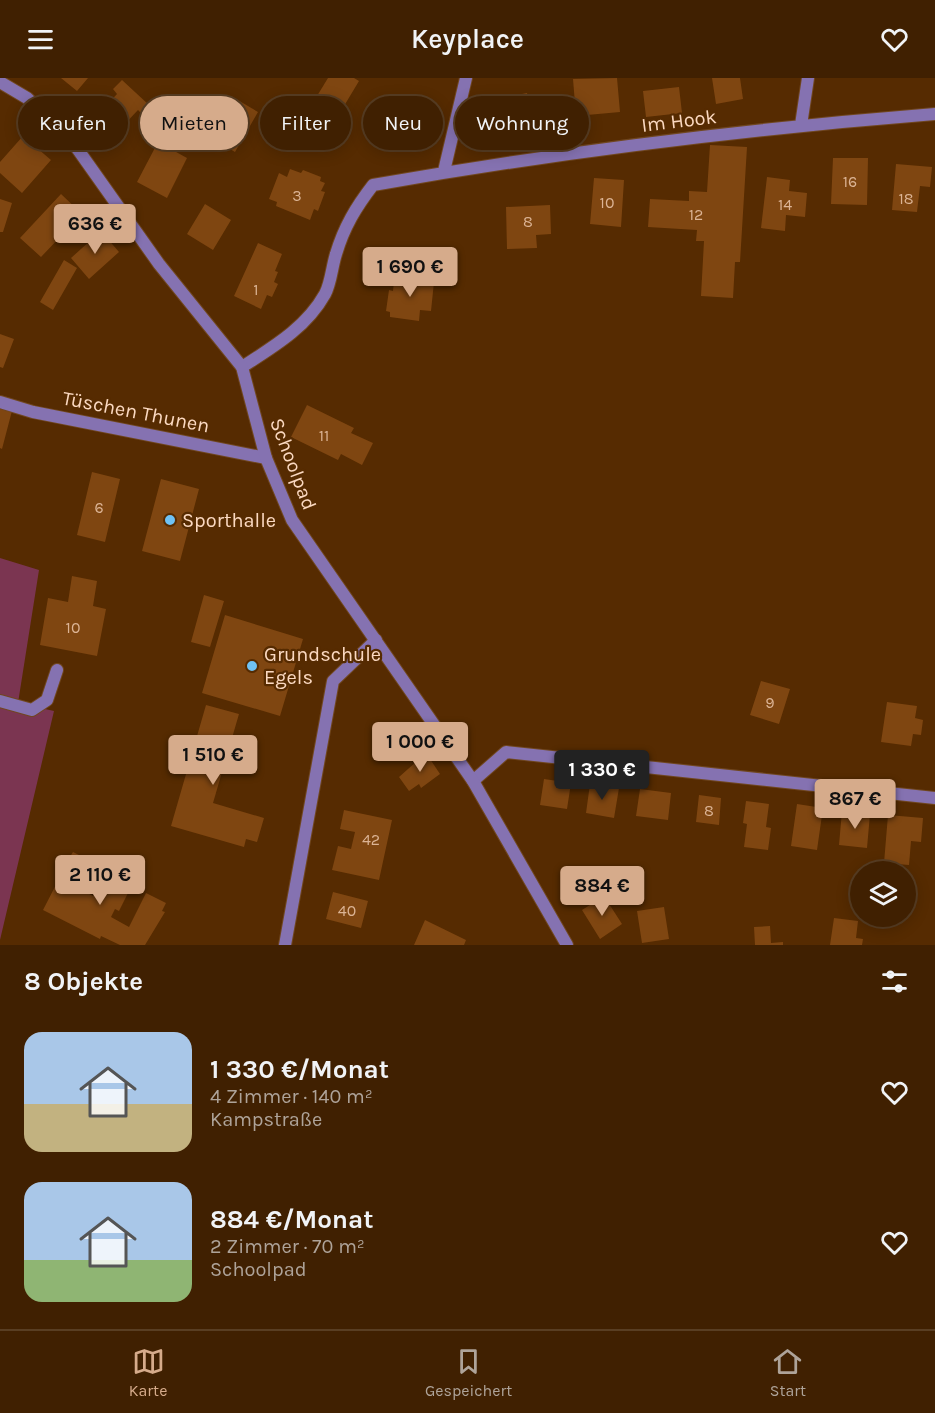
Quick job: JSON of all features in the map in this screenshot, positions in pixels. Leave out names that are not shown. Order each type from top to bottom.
[{"type":"street","points":[[444,171],[466,78]]},
{"type":"street","points":[[801,125],[808,78]]},
{"type":"street","name":"Schoolpad","points":[[0,82],[27,98],[69,137],[159,264],[242,367],[266,458],[292,520],[473,781],[567,945]]},
{"type":"street","name":"Im Hook","points":[[242,367],[283,341],[302,324],[326,293],[340,241],[354,209],[374,185],[444,171],[801,125],[935,114]]},
{"type":"street","name":"Tüschen Thunen","points":[[0,402],[33,412],[266,458]]},
{"type":"street","points":[[289,943],[333,681],[376,640]]},
{"type":"street","points":[[0,701],[32,710],[47,700],[57,670]]},
{"type":"street","points":[[473,781],[506,752],[935,798]]},
{"type":"shaded area","points":[[0,558],[39,570],[18,703],[54,711],[0,940]]},
{"type":"building","points":[[61,78],[88,78],[77,91]]},
{"type":"building","points":[[328,78],[354,78],[359,81],[350,96],[317,96]]},
{"type":"building","points":[[617,78],[620,112],[589,115],[589,96],[574,96],[573,79]]},
{"type":"building","points":[[712,78],[740,78],[743,99],[716,104]]},
{"type":"building","points":[[122,80],[140,97],[140,112],[138,110],[128,121],[128,96],[115,96],[117,94],[113,89]]},
{"type":"building","points":[[679,87],[682,113],[646,117],[643,91]]},
{"type":"building","points":[[527,93],[528,96],[512,96]]},
{"type":"building","points":[[248,106],[258,112],[248,129]]},
{"type":"building","points":[[18,142],[18,150],[39,150],[51,160],[22,193],[0,173],[0,162]]},
{"type":"building","points":[[710,145],[747,147],[740,262],[735,262],[733,298],[701,296],[704,241],[696,241],[697,230],[648,227],[650,199],[689,201],[689,191],[707,192]]},
{"type":"building","points":[[154,150],[172,150],[187,158],[167,198],[137,182]]},
{"type":"building","points":[[833,158],[868,158],[867,205],[831,204]]},
{"type":"building","points":[[896,164],[932,167],[930,187],[920,186],[917,212],[892,210]]},
{"type":"building","points":[[290,169],[301,173],[303,170],[321,177],[320,181],[325,183],[321,191],[325,192],[318,211],[314,209],[310,220],[276,206],[277,202],[269,199],[279,173],[287,177]]},
{"type":"building","points":[[767,177],[790,180],[789,191],[807,193],[805,217],[786,215],[785,231],[761,228]]},
{"type":"building","points":[[594,178],[624,180],[621,227],[590,224]]},
{"type":"building","points":[[61,194],[82,214],[41,257],[20,238]]},
{"type":"building","points":[[0,199],[12,203],[3,232],[0,232]]},
{"type":"building","points":[[205,204],[231,220],[213,250],[187,234]]},
{"type":"building","points":[[550,205],[551,234],[536,235],[537,248],[507,249],[506,207]]},
{"type":"building","points":[[101,231],[119,252],[89,279],[71,258]]},
{"type":"building","points":[[258,243],[282,254],[275,271],[278,272],[274,282],[278,284],[272,297],[267,295],[261,309],[234,296]]},
{"type":"building","points":[[64,260],[77,268],[53,310],[40,302]]},
{"type":"building","points":[[404,274],[416,275],[415,280],[434,282],[431,311],[420,310],[419,321],[390,317],[390,312],[386,311],[389,290],[393,291],[394,281],[403,282]]},
{"type":"building","points":[[0,334],[14,339],[3,368],[0,367]]},
{"type":"building","points":[[0,404],[13,407],[2,449],[0,448]]},
{"type":"building","points":[[307,405],[354,428],[351,433],[373,443],[362,465],[341,454],[338,460],[291,437]]},
{"type":"building","points":[[92,472],[120,479],[105,542],[77,535]]},
{"type":"building","name":"Sporthalle","points":[[161,479],[199,489],[180,561],[142,551]]},
{"type":"building","points":[[72,576],[97,581],[93,606],[106,609],[97,656],[40,645],[48,598],[68,602]]},
{"type":"building","points":[[204,595],[224,601],[210,647],[191,642]]},
{"type":"building","name":"Grundschule Egels","points":[[225,615],[303,639],[280,716],[202,693]]},
{"type":"building","points":[[761,681],[790,689],[779,724],[750,715]]},
{"type":"building","points":[[887,702],[917,706],[915,718],[923,720],[921,735],[913,734],[911,746],[881,742]]},
{"type":"building","points":[[206,705],[239,714],[213,803],[264,818],[257,842],[246,839],[244,847],[171,826]]},
{"type":"building","points":[[426,753],[440,774],[421,788],[419,784],[409,791],[399,777]]},
{"type":"building","points":[[544,779],[571,783],[567,809],[540,805]]},
{"type":"building","points":[[590,784],[619,788],[614,818],[586,813]]},
{"type":"building","points":[[640,789],[671,793],[668,820],[636,816]]},
{"type":"building","points":[[699,795],[721,798],[719,825],[696,822]]},
{"type":"building","points":[[746,801],[769,804],[766,827],[771,828],[768,850],[744,847],[747,824],[743,823]]},
{"type":"building","points":[[797,804],[823,808],[817,850],[791,846]]},
{"type":"building","points":[[344,810],[392,820],[379,880],[332,870],[338,846],[351,849],[355,832],[340,829]]},
{"type":"building","points":[[842,811],[870,814],[867,848],[839,845]]},
{"type":"building","points":[[888,815],[923,818],[921,842],[911,841],[909,861],[884,861]]},
{"type":"building","points":[[73,852],[95,863],[82,890],[93,896],[101,880],[112,886],[114,881],[130,889],[119,911],[115,909],[111,917],[129,927],[146,893],[166,903],[162,911],[165,912],[145,945],[120,945],[101,936],[100,939],[43,910],[62,873],[57,871],[64,858],[68,860]]},
{"type":"building","points":[[333,892],[368,901],[361,928],[326,919]]},
{"type":"building","points":[[604,896],[622,924],[600,939],[582,910]]},
{"type":"building","points":[[664,907],[669,939],[642,943],[637,911]]},
{"type":"building","points":[[834,918],[850,920],[850,927],[857,927],[856,938],[863,939],[862,945],[830,945]]},
{"type":"building","points":[[425,920],[466,940],[464,945],[414,945]]},
{"type":"building","points":[[770,926],[771,943],[783,942],[783,945],[755,945],[754,927]]},
{"type":"place","name":"Sporthalle","points":[[170,520]]},
{"type":"place","name":"Grundschule Egels","points":[[252,666]]}]
